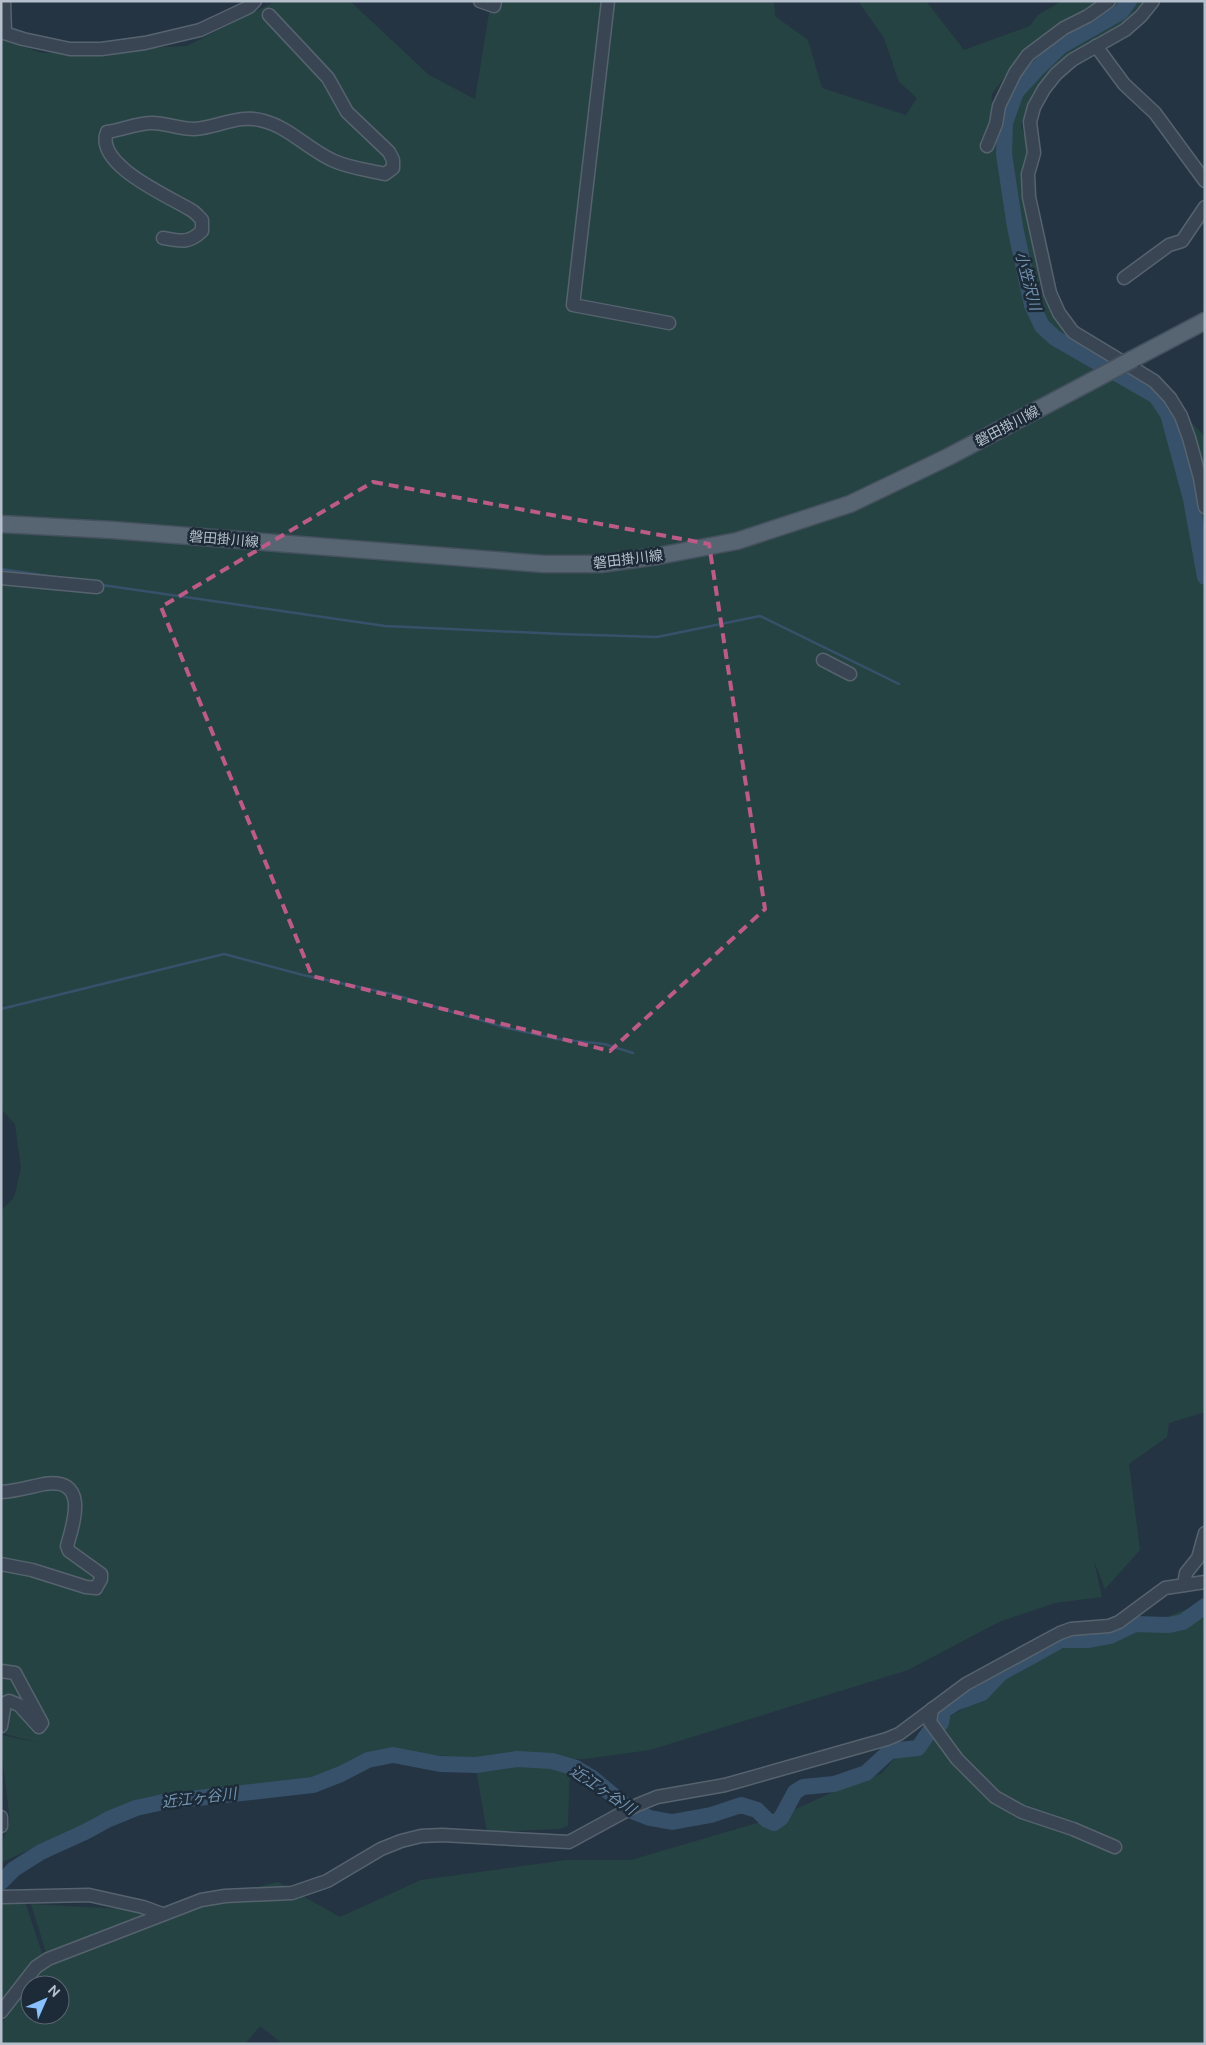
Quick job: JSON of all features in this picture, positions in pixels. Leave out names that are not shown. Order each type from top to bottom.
[{"type":"main road","name":"磐田掛川線","points":[[1,524],[112,530],[544,564],[610,562],[658,556],[737,541],[850,504],[948,457],[1205,321]]},
{"type":"street","points":[[4,1],[3,32],[23,39],[70,49],[101,49],[136,44],[200,30],[249,7],[255,1]]},
{"type":"street","points":[[480,1],[494,6],[495,1]]},
{"type":"street","points":[[608,1],[573,305],[670,323]]},
{"type":"street","points":[[987,146],[996,124],[999,106],[1015,74],[1028,55],[1064,28],[1088,16],[1109,1]]},
{"type":"street","points":[[1153,1],[1141,16],[1125,30],[1072,60],[1056,74],[1044,89],[1034,107],[1030,122],[1034,153],[1028,174],[1029,196],[1050,293],[1059,313],[1073,332],[1154,381],[1170,398],[1181,416],[1189,438],[1200,478],[1205,507]]},
{"type":"street","points":[[163,238],[192,239],[202,231],[202,220],[193,211],[150,189],[131,174],[112,156],[107,147],[105,137],[107,132],[152,123],[195,129],[240,118],[256,118],[267,121],[298,137],[307,145],[334,160],[353,167],[385,174],[393,168],[393,160],[389,152],[347,112],[328,78],[269,15]]},
{"type":"street","points":[[1096,46],[1124,84],[1155,112],[1205,181]]},
{"type":"street","points":[[1124,278],[1169,245],[1182,241],[1205,207]]},
{"type":"street","points":[[1,578],[97,587]]},
{"type":"street","points":[[823,660],[850,674]]},
{"type":"street","points":[[1,1492],[15,1492],[45,1484],[61,1484],[68,1488],[74,1495],[76,1505],[75,1518],[66,1546],[69,1551],[101,1574],[101,1579],[96,1588],[86,1587],[32,1570],[1,1564]]},
{"type":"street","points":[[1184,1585],[1186,1573],[1198,1558],[1205,1533]]},
{"type":"street","points":[[1,2012],[36,1968],[48,1959],[201,1900],[225,1896],[292,1893],[327,1881],[381,1849],[414,1838],[442,1834],[569,1842],[629,1809],[657,1797],[724,1785],[887,1739],[899,1734],[966,1684],[1060,1633],[1071,1629],[1114,1624],[1165,1588],[1205,1582]]},
{"type":"street","points":[[1,1671],[15,1673],[42,1723],[39,1727],[19,1705],[9,1701],[5,1703],[1,1726]]},
{"type":"street","points":[[932,1710],[930,1722],[957,1759],[995,1797],[1022,1812],[1073,1829],[1115,1847]]},
{"type":"street","points":[[1,1817],[1,1826]]},
{"type":"street","points":[[1,1897],[89,1895],[143,1907],[162,1914]]},
{"type":"highlighted area","points":[[373,482],[709,544],[765,909],[610,1051],[312,976],[161,607]]},
{"type":"green space","points":[[276,1],[350,1],[429,75],[475,99],[491,1],[774,1],[775,16],[808,40],[822,88],[906,115],[917,98],[899,82],[884,38],[858,1],[926,1],[964,50],[1030,26],[1038,15],[1062,1],[1143,1],[1123,25],[1065,56],[1033,93],[1021,125],[1032,161],[1040,291],[1064,332],[1144,382],[1096,372],[1118,381],[1160,388],[1205,437],[1205,1412],[1169,1423],[1167,1437],[1129,1464],[1140,1550],[1105,1589],[1094,1561],[1102,1597],[1055,1603],[999,1622],[908,1670],[650,1750],[584,1759],[570,1759],[568,1826],[559,1829],[487,1832],[474,1758],[380,1751],[323,1778],[295,1784],[177,1792],[58,1836],[1,1863],[1,1846],[10,1820],[1,1735],[40,1743],[1,1733],[1,1210],[14,1198],[21,1168],[15,1124],[1,1109],[1,39],[42,53],[187,46]],"holes":[[[1026,49],[989,147],[992,94]]]},
{"type":"green space","points":[[1205,1602],[1205,1638],[1200,1639],[1205,1639],[1205,2044],[283,2044],[260,2026],[245,2044],[1,2044],[1,2024],[20,1998],[20,2025],[70,2025],[70,1975],[36,1975],[48,1959],[31,1904],[160,1911],[164,1908],[278,1882],[340,1917],[421,1880],[566,1860],[631,1860],[778,1817],[844,1787],[881,1774],[895,1758],[907,1749],[940,1735],[935,1729],[954,1714],[994,1691],[1008,1673],[1057,1649],[1093,1645]]},
{"type":"green space","points":[[1,1902],[25,1902],[43,1956],[26,1975],[20,1975],[20,1982],[1,2004]]},
{"type":"waterway","name":"小笠沢川","points":[[1129,1],[1121,12],[1061,46],[1016,92],[1005,123],[1004,154],[1015,227],[1032,305],[1042,326],[1055,338],[1156,396],[1168,414],[1191,499],[1205,577]]},
{"type":"waterway","points":[[1,569],[55,577]]},
{"type":"waterway","points":[[102,585],[385,626],[657,637],[760,616],[899,684]]},
{"type":"waterway","points":[[1,1009],[224,954],[303,975],[392,994],[507,1028],[557,1039],[604,1044],[633,1053]]},
{"type":"waterway","name":"近江ヶ谷川","points":[[1,1882],[14,1869],[41,1852],[136,1808],[163,1802],[313,1785],[341,1774],[368,1760],[393,1755],[440,1764],[476,1765],[517,1759],[552,1761],[576,1768],[591,1777],[632,1811],[650,1818],[672,1822],[711,1815],[741,1805],[757,1810],[767,1820],[774,1823],[781,1818],[795,1792],[803,1787],[834,1784],[866,1773],[890,1751],[918,1748],[932,1728],[941,1723],[943,1711],[955,1703],[982,1693],[1001,1673],[1061,1640],[1089,1640],[1110,1636],[1135,1624],[1169,1625],[1183,1622],[1205,1606]]}]
